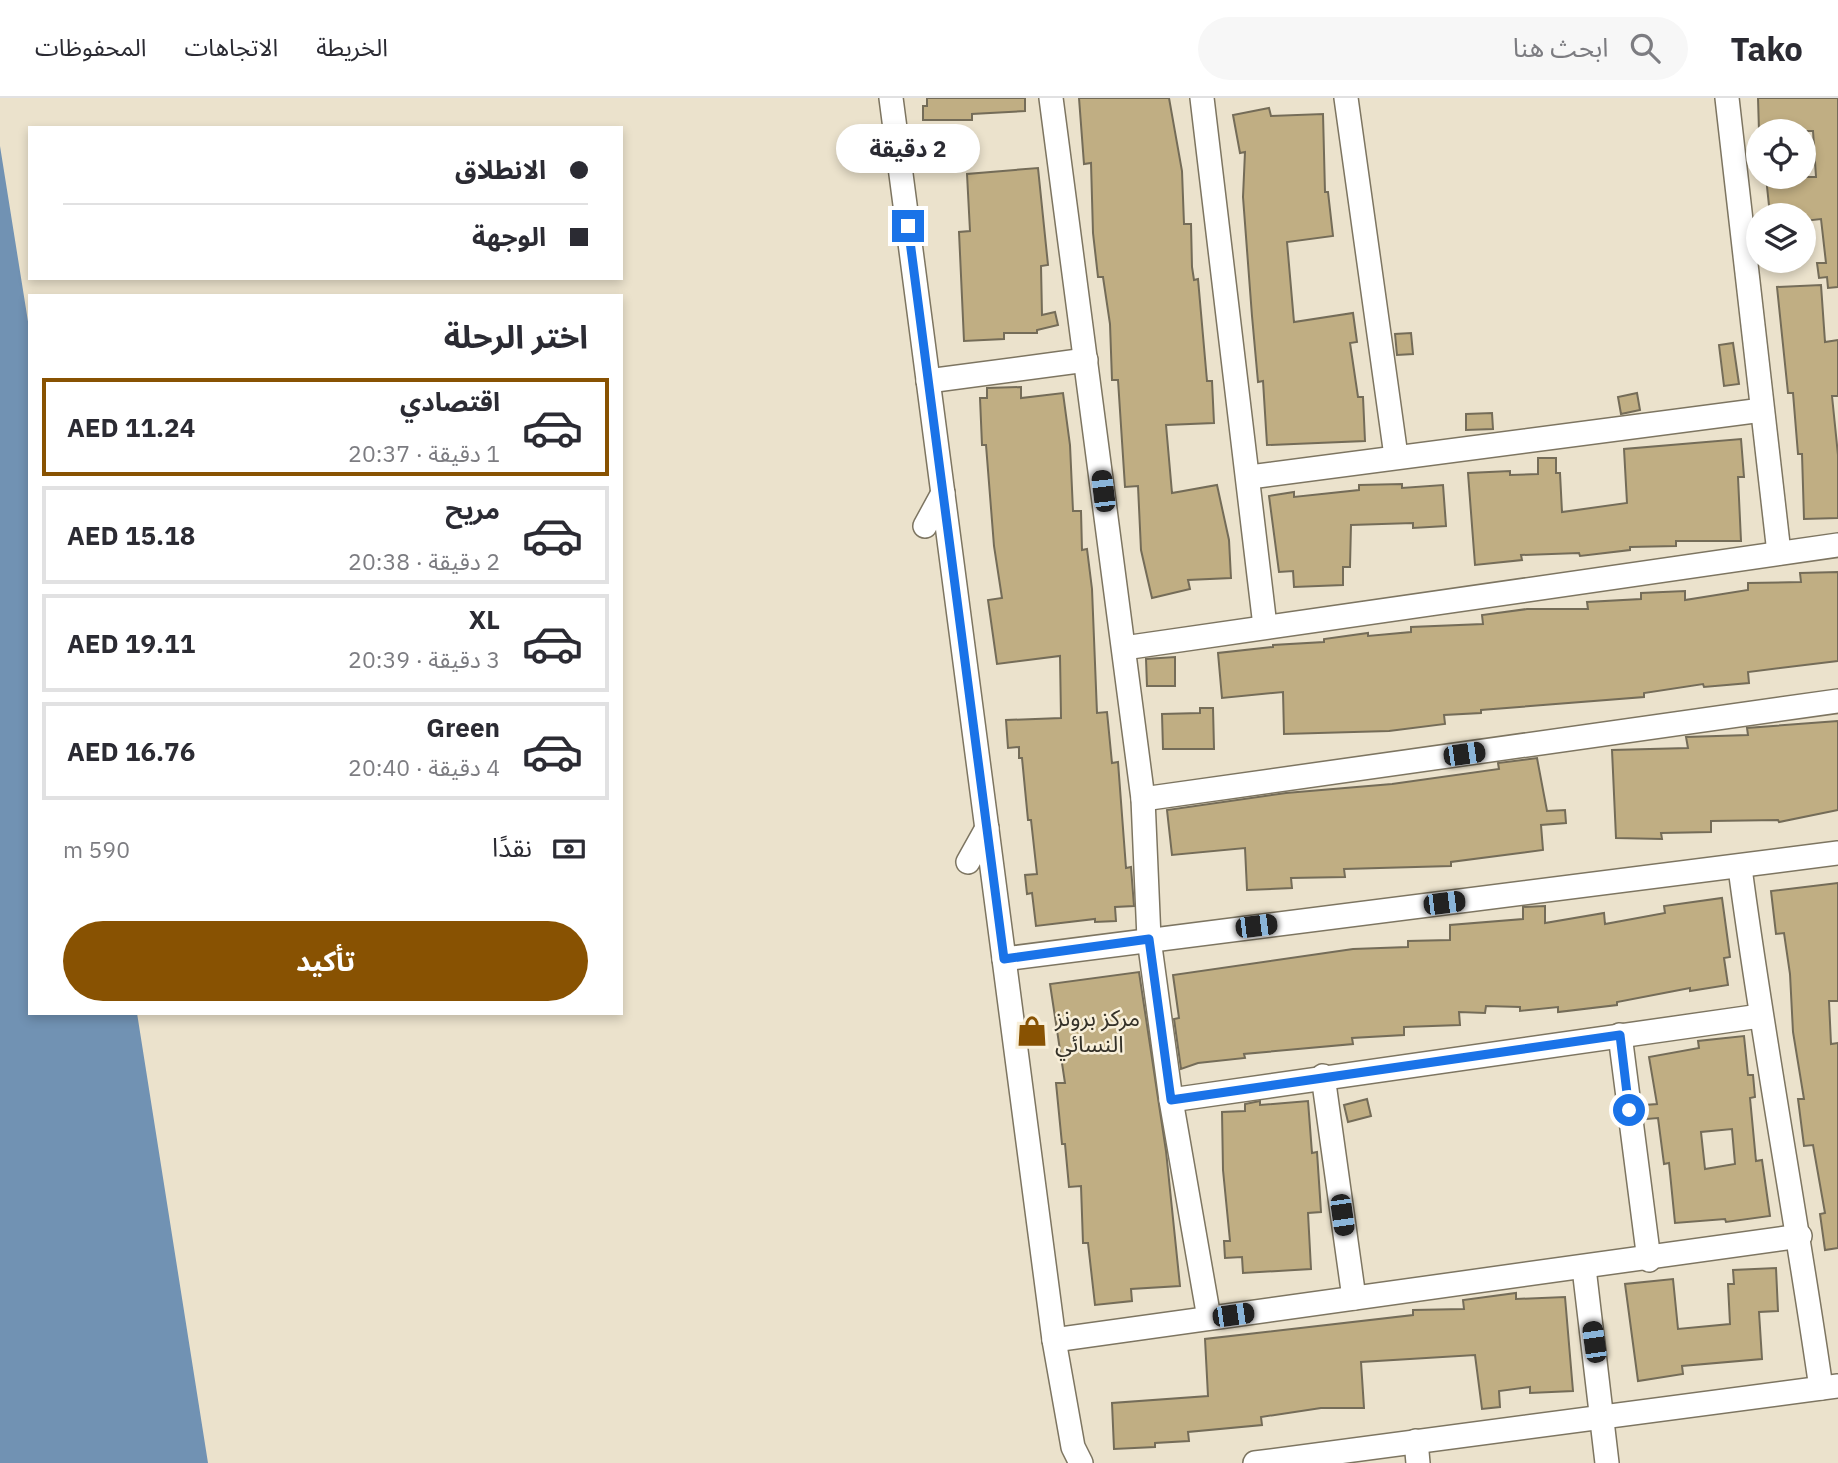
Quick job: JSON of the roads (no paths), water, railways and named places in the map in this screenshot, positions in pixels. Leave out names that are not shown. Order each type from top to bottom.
[{"type":"street","points":[[891,98],[1054,1340],[1073,1447],[1081,1463]]},
{"type":"street","points":[[1051,98],[1143,800],[1149,939],[1171,1100],[1209,1318]]},
{"type":"street","points":[[1346,98],[1396,456]]},
{"type":"street","points":[[1727,98],[1779,553]]},
{"type":"street","points":[[1207,99],[1265,626]]},
{"type":"street","points":[[928,381],[1086,360]]},
{"type":"street","points":[[1250,477],[1762,410]]},
{"type":"street","points":[[925,526],[943,494]]},
{"type":"street","points":[[1124,648],[1838,545]]},
{"type":"street","points":[[1143,800],[1838,701]]},
{"type":"street","points":[[968,862],[987,828]]},
{"type":"street","points":[[1004,959],[1740,868],[1838,853]]},
{"type":"street","points":[[1255,1463],[1417,1452],[1604,1416],[1829,1387],[1760,1016],[1740,868]]},
{"type":"street","points":[[1171,1100],[1323,1076],[1760,1016]]},
{"type":"street","points":[[1620,1035],[1649,1260]]},
{"type":"street","points":[[1323,1076],[1354,1298]]},
{"type":"street","points":[[1054,1340],[1649,1260],[1800,1236]]},
{"type":"street","points":[[1584,1268],[1604,1416],[1607,1463]]},
{"type":"water","points":[[0,146],[28,321],[28,1015],[137,1015],[208,1463],[0,1463]]},
{"type":"place","name":"مركز برونز النسائي","points":[[1032,1031]]}]
